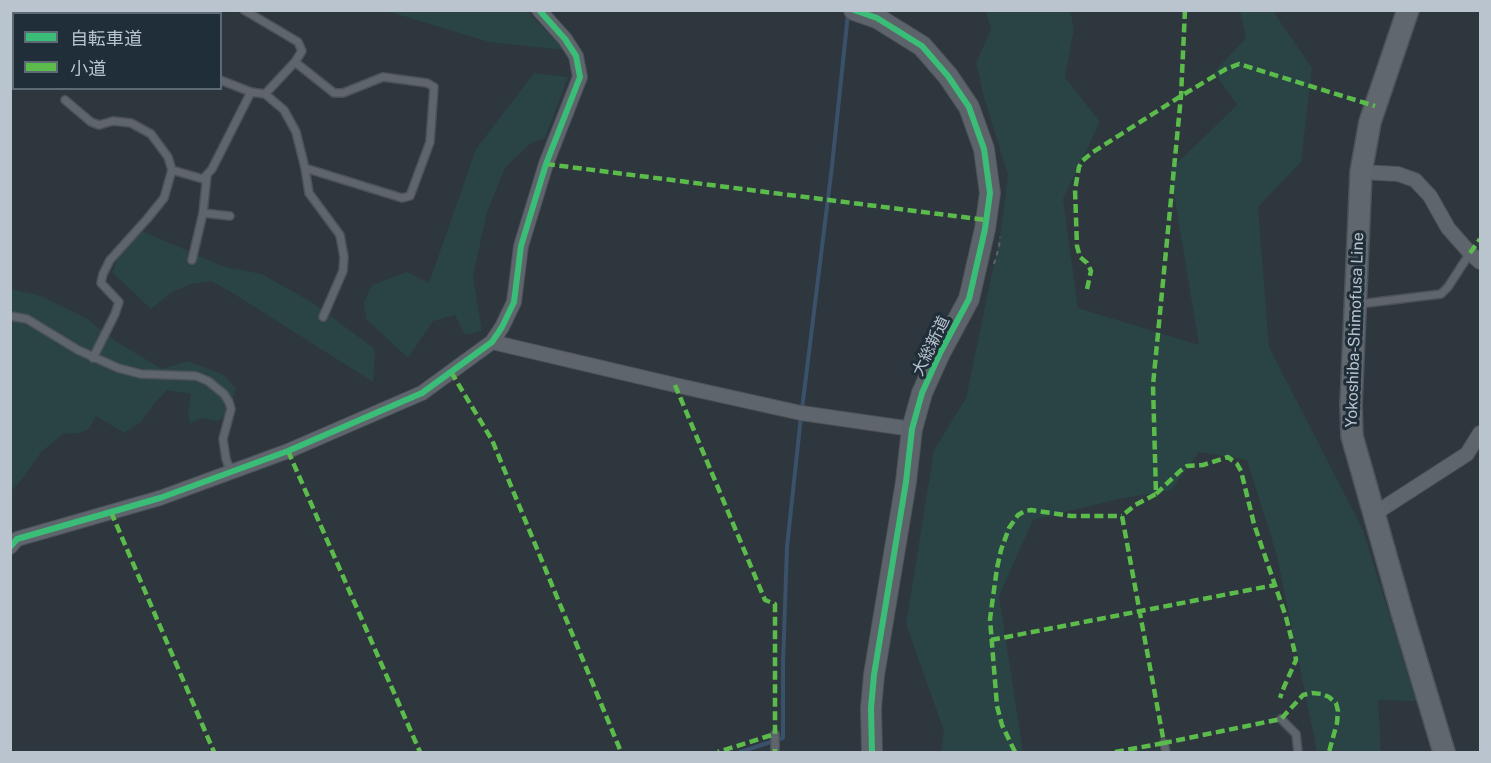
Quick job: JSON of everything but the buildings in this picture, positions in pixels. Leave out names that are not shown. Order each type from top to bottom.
[{"type":"main road","name":"Yokoshiba-Shimofusa Line","points":[[1408,10],[1370,122],[1361,172],[1350,404],[1352,436],[1402,616],[1444,753]]},
{"type":"street","points":[[10,547],[17,539],[160,498],[288,451],[422,393],[492,342],[514,302],[521,246],[546,164],[579,77],[576,57],[565,39],[539,10]]},
{"type":"street","name":"大総新道","points":[[854,10],[877,18],[922,46],[948,76],[969,107],[984,149],[990,193],[985,229],[969,299],[922,393],[912,429],[906,482],[874,675],[871,708],[872,753]]},
{"type":"street","points":[[1361,172],[1398,174],[1415,180],[1430,196],[1448,228],[1475,258]]},
{"type":"street","points":[[492,342],[801,413],[912,429]]},
{"type":"street","points":[[1374,514],[1467,454],[1480,433]]},
{"type":"lane","points":[[244,10],[298,42],[302,51],[295,62],[265,94]]},
{"type":"lane","points":[[295,62],[334,93],[343,93],[383,77],[428,83],[434,87],[430,142],[410,196],[402,198],[305,168]]},
{"type":"lane","points":[[222,81],[251,92],[265,94],[284,111],[296,132],[309,193],[340,235],[344,271],[322,318]]},
{"type":"lane","points":[[172,170],[203,179],[212,169],[251,92]]},
{"type":"lane","points":[[65,100],[92,122],[99,124],[113,121],[131,123],[151,134],[168,157],[172,170],[164,198],[110,260],[103,274],[101,283],[119,302],[93,358]]},
{"type":"lane","points":[[192,260],[203,213],[207,175]]},
{"type":"lane","points":[[203,213],[230,216]]},
{"type":"lane","points":[[1355,304],[1441,294],[1475,258]]},
{"type":"lane","points":[[10,316],[27,319],[93,358],[118,368],[141,374],[196,376],[208,381],[224,394],[231,409],[223,439],[231,472]]},
{"type":"lane","points":[[1281,719],[1296,734],[1298,753]]},
{"type":"lane","points":[[775,735],[775,749]]},
{"type":"lane","points":[[1164,743],[1166,753]]},
{"type":"green space","points":[[387,11],[527,11],[565,50],[489,42]]},
{"type":"green space","points":[[986,11],[1070,11],[1074,29],[1065,77],[1100,122],[1063,199],[1078,308],[1199,345],[1170,170],[1237,105],[1214,72],[1246,38],[1240,11],[1273,11],[1312,68],[1301,162],[1258,207],[1269,347],[1363,530],[1416,701],[1378,700],[1381,752],[1317,752],[1277,556],[1247,460],[1199,452],[1171,490],[1119,499],[1033,520],[999,596],[1023,752],[941,752],[944,731],[906,624],[934,450],[966,398],[1001,230],[1008,175],[976,63],[991,29]]},
{"type":"green space","points":[[534,73],[568,77],[545,138],[531,143],[505,168],[487,212],[473,276],[482,331],[465,335],[455,315],[433,321],[408,358],[366,319],[364,302],[372,285],[407,272],[429,283],[476,149]]},
{"type":"green space","points":[[142,231],[225,267],[262,274],[313,303],[375,349],[373,382],[211,281],[191,284],[172,292],[151,309],[112,272],[124,244]]},
{"type":"green space","points":[[11,289],[41,296],[86,318],[117,342],[162,369],[187,361],[224,375],[236,389],[227,415],[218,421],[201,418],[190,424],[188,413],[191,394],[167,390],[141,422],[124,433],[96,416],[89,429],[79,433],[63,434],[41,452],[11,491]]},
{"type":"waterway","points":[[802,409],[848,14]]},
{"type":"waterway","points":[[740,752],[783,738],[787,547],[801,416]]},
{"type":"marked path","points":[[1185,10],[1181,96],[1153,385],[1156,494],[1135,505],[1122,516],[1164,743],[1281,719],[1303,695],[1312,693],[1322,694],[1336,703],[1337,723],[1329,752]]},
{"type":"marked path","points":[[1087,289],[1091,271],[1080,257],[1077,246],[1075,190],[1079,167],[1082,161],[1093,152],[1181,96],[1226,69],[1239,64],[1375,106]]},
{"type":"marked path","points":[[546,164],[986,220]]},
{"type":"marked path","points":[[1470,253],[1480,239]]},
{"type":"marked path","points":[[451,372],[492,440],[621,752]]},
{"type":"marked path","points":[[675,385],[765,600],[775,604],[775,734],[718,752]]},
{"type":"marked path","points":[[288,451],[420,752]]},
{"type":"marked path","points":[[1156,494],[1187,466],[1203,465],[1228,457],[1237,464],[1294,649],[1296,660],[1280,698]]},
{"type":"marked path","points":[[1015,752],[1002,725],[997,706],[990,619],[997,568],[1009,528],[1018,515],[1031,510],[1071,516],[1122,516]]},
{"type":"marked path","points":[[111,512],[214,752]]},
{"type":"marked path","points":[[991,640],[1275,585]]},
{"type":"marked path","points":[[1115,752],[1164,743]]},
{"type":"cycle path","points":[[10,547],[17,539],[160,498],[288,451],[422,393],[492,342],[514,302],[521,246],[546,164],[580,77],[576,56],[565,39],[539,10]]},
{"type":"cycle path","points":[[854,10],[877,18],[922,46],[948,76],[969,107],[984,149],[990,193],[985,229],[969,299],[922,393],[912,429],[906,482],[874,675],[871,708],[872,752]]}]
